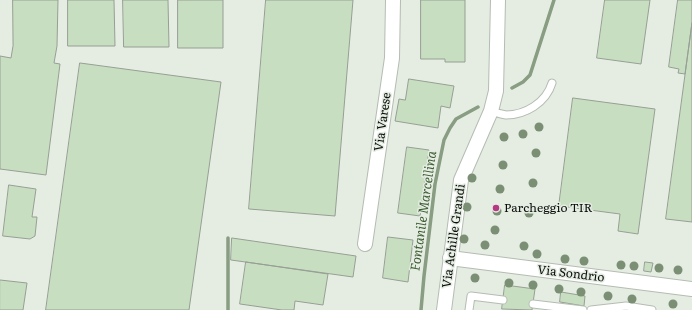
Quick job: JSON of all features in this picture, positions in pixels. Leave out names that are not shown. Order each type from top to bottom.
[{"type":"street","name":"Via Varese","points":[[365,244],[392,58],[393,0]]},
{"type":"street","name":"Via Achille Grandi","points":[[444,310],[461,180],[491,111],[496,91],[498,0]]},
{"type":"street","name":"Via Sondrio","points":[[450,258],[692,289]]},
{"type":"lane","points":[[491,111],[507,115],[526,111],[537,105],[549,90],[552,83]]},
{"type":"lane","points":[[469,310],[471,296],[503,300]]},
{"type":"lane","points":[[533,304],[583,310]]},
{"type":"lane","points":[[591,310],[626,306],[652,310]]},
{"type":"building","points":[[13,0],[58,0],[57,46],[54,63],[60,64],[46,175],[0,169],[0,56],[11,58],[13,46]]},
{"type":"building","points":[[68,0],[114,0],[115,46],[68,46]]},
{"type":"building","points":[[123,0],[168,0],[169,47],[124,47]]},
{"type":"building","points":[[178,0],[223,0],[223,48],[178,48]]},
{"type":"building","points":[[266,0],[353,0],[335,216],[249,209]]},
{"type":"building","points":[[421,0],[465,0],[465,62],[445,62],[445,59],[421,59]]},
{"type":"building","points":[[605,0],[650,0],[641,64],[597,58]]},
{"type":"building","points":[[678,0],[692,0],[692,23],[685,74],[678,73],[679,69],[669,67]]},
{"type":"building","points":[[692,23],[692,222],[666,219]]},
{"type":"building","points":[[80,63],[221,82],[189,310],[46,310]]},
{"type":"building","points":[[409,79],[454,86],[450,108],[441,106],[438,128],[395,121],[399,99],[405,100]]},
{"type":"building","points":[[573,98],[655,109],[638,234],[618,231],[620,214],[559,206]]},
{"type":"building","points":[[407,147],[429,150],[420,216],[398,213]]},
{"type":"building","points":[[9,185],[36,189],[32,217],[37,217],[35,236],[30,239],[3,236]]},
{"type":"building","points":[[388,237],[413,240],[408,282],[383,278]]},
{"type":"building","points":[[232,238],[356,256],[353,277],[231,260]]},
{"type":"building","points":[[246,262],[328,274],[323,305],[295,301],[294,310],[282,310],[240,304]]},
{"type":"building","points":[[645,262],[653,263],[651,272],[644,271]]},
{"type":"building","points":[[0,280],[27,283],[23,310],[0,310]]},
{"type":"building","points":[[505,285],[535,289],[532,310],[502,309]]},
{"type":"building","points":[[561,292],[585,296],[584,306],[560,302]]},
{"type":"waterway","name":"Fontanile Marcellina","points":[[512,88],[523,82],[530,75],[554,0]]},
{"type":"waterway","name":"Fontanile Marcellina","points":[[421,310],[435,184],[444,140],[456,119],[478,107]]},
{"type":"waterway","points":[[228,238],[228,310]]},
{"type":"place","name":"Parcheggio TIR","points":[[496,208]]}]
